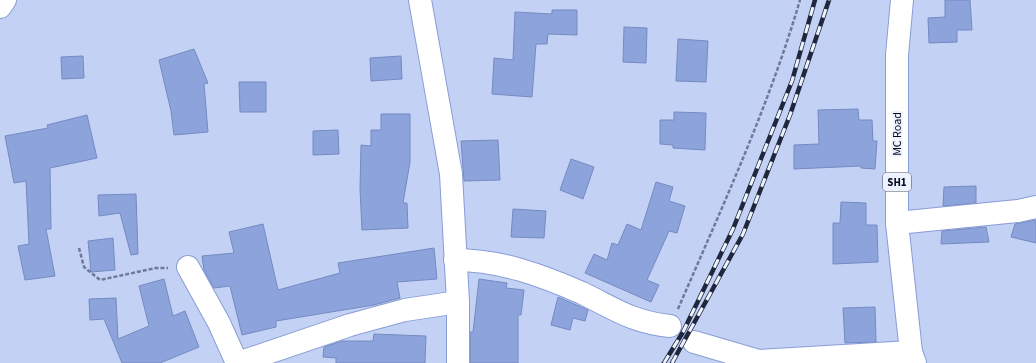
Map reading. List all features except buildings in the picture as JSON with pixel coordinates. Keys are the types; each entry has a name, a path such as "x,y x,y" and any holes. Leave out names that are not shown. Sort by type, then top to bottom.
{"street":[{"path":"0,7 5,0"},
{"path":"420,0 451,174 458,302 458,363"},
{"name":"MC Road","path":"902,0 897,55 897,223 913,358"},
{"path":"897,223 1018,211 1036,207"},
{"path":"455,260 478,260 513,267 549,279 620,313 649,324 670,326"},
{"path":"188,267 219,323 237,363 350,325 405,310 458,302"},
{"path":"694,342 759,361 913,358"}],"path":[{"path":"670,326 749,143 786,47 800,0"},
{"path":"79,248 84,267 100,280 156,268 188,267"}],"railway":[{"path":"664,363 683,332 733,229 792,81 815,0"},
{"path":"672,363 743,234 790,115 829,0"}]}
